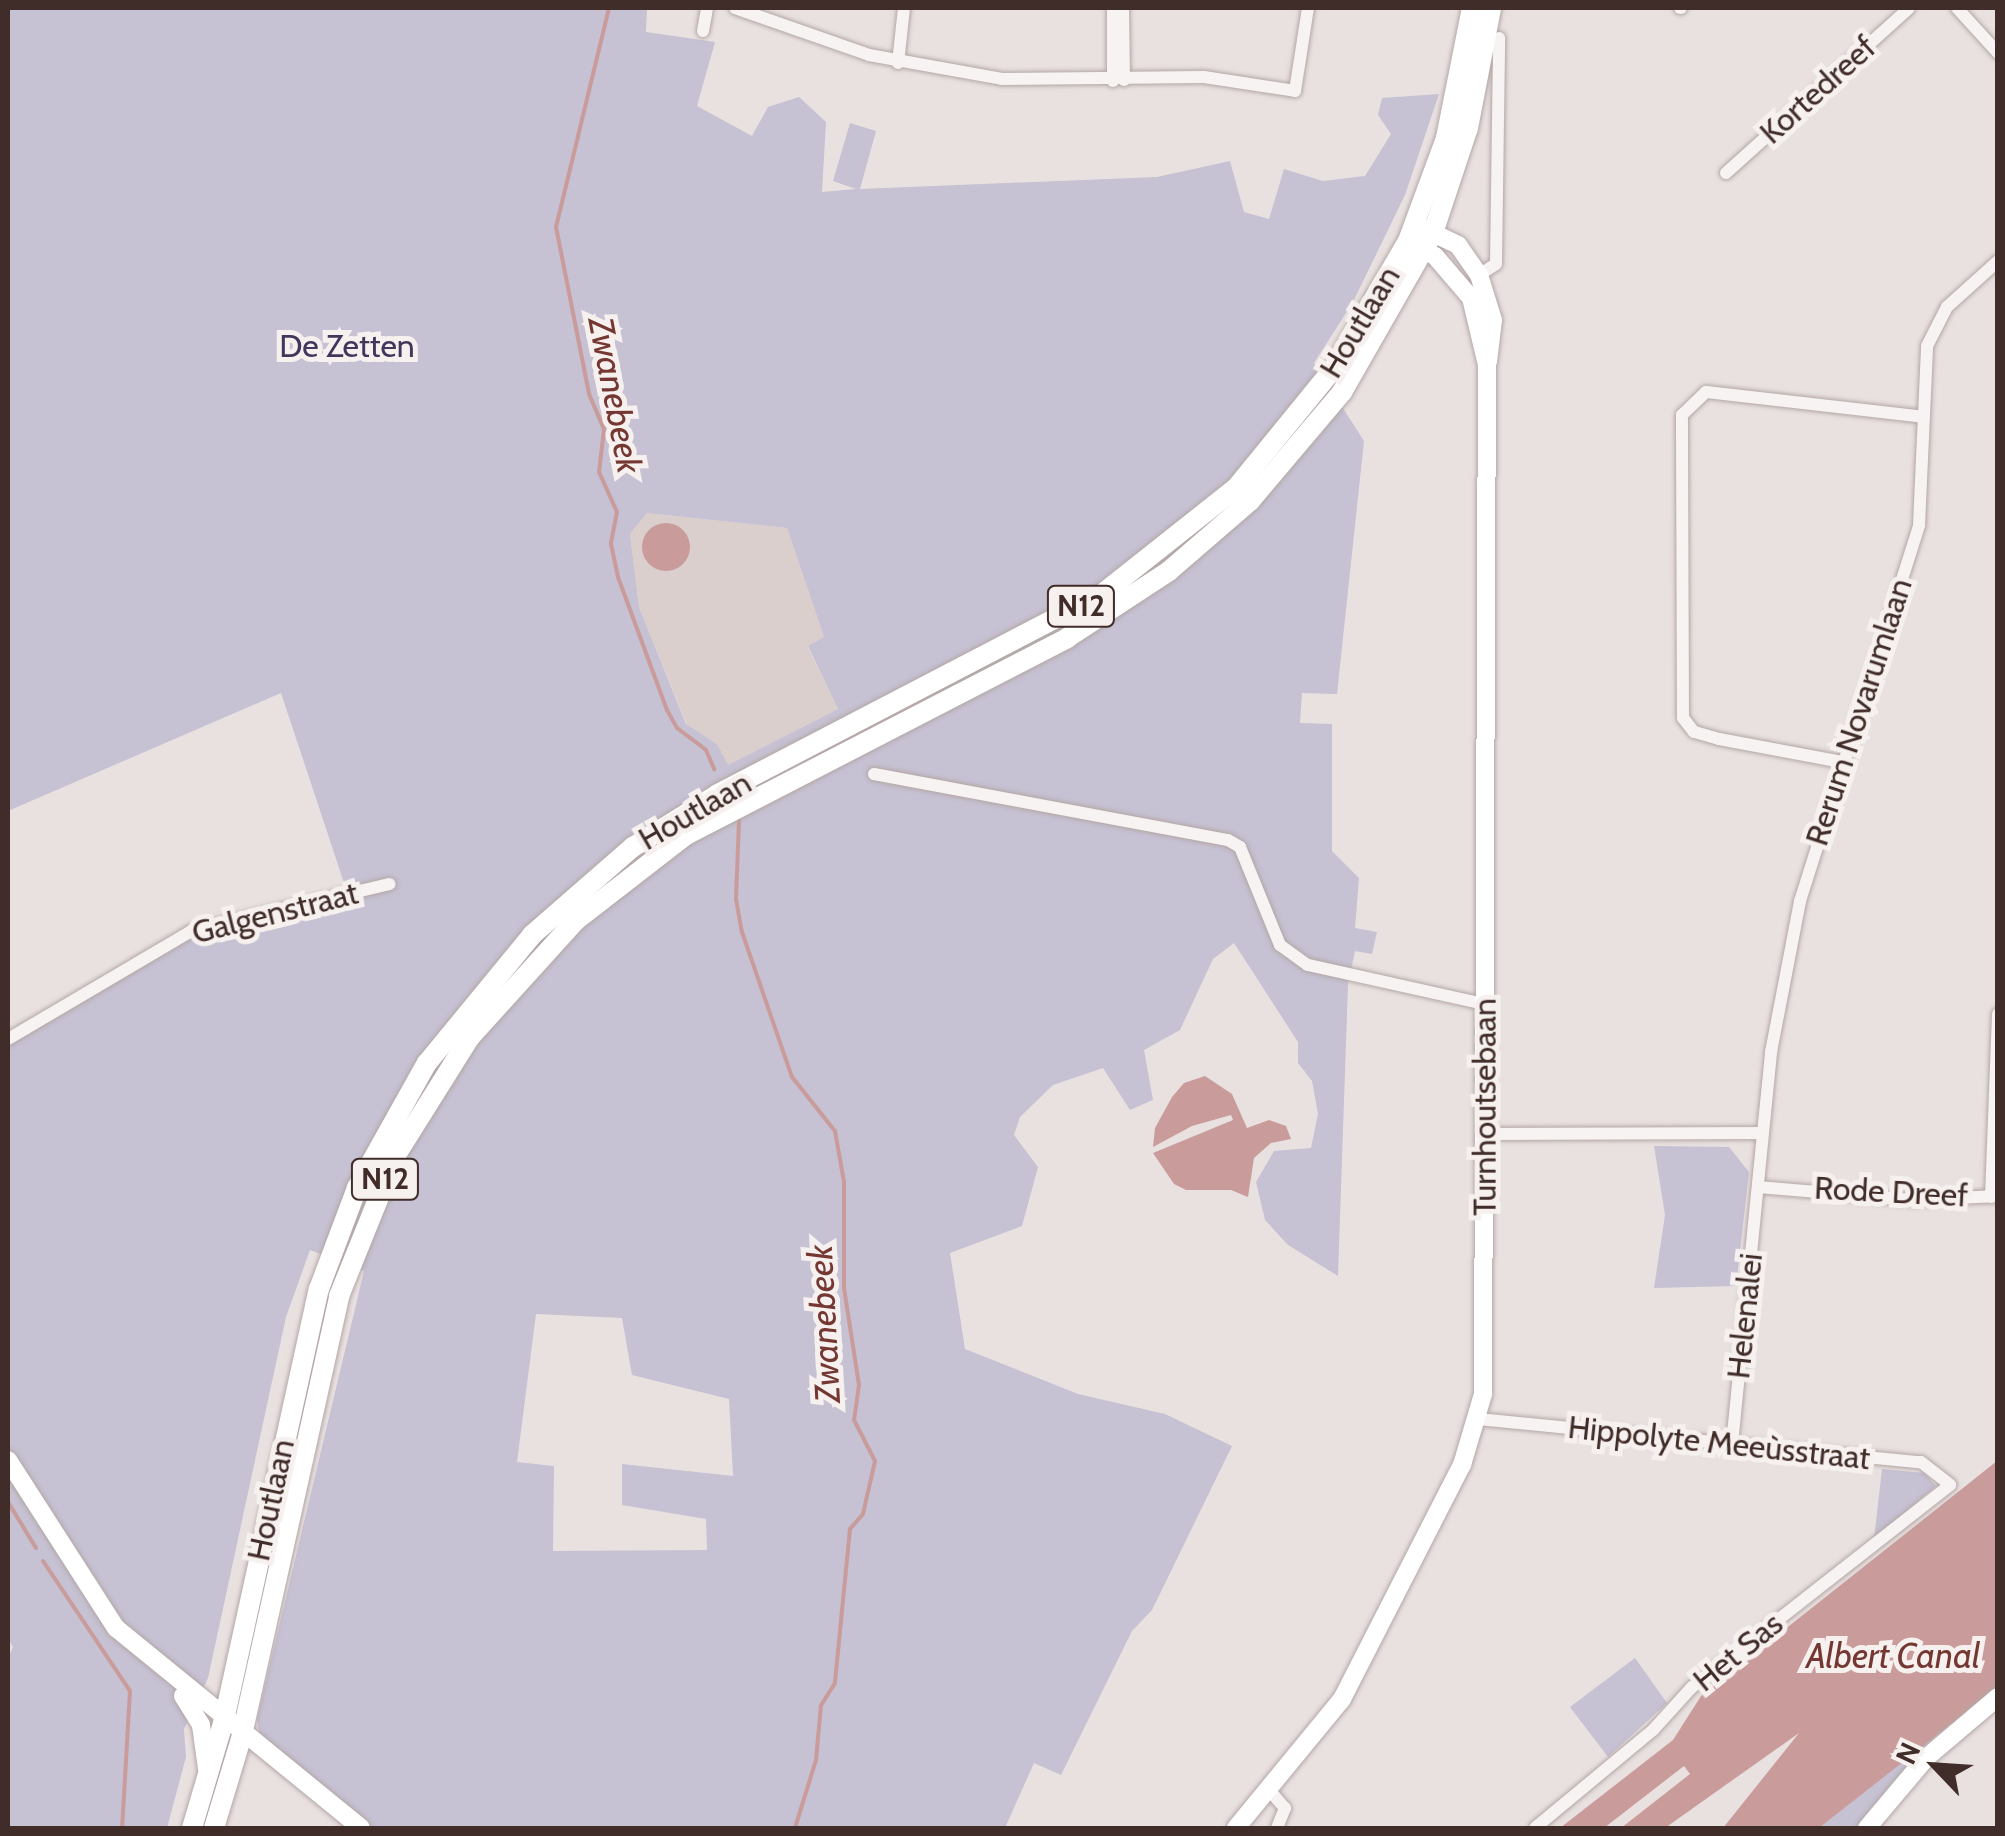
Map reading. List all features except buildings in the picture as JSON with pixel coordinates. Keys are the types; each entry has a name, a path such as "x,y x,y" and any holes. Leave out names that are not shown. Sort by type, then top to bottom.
{"main road":[{"name":"Houtlaan","path":"192,1828 224,1720 324,1274 381,1141 455,1024 560,908 674,818 1056,621 1188,530 1236,488 1307,406 1420,237 1446,138 1472,8"},
{"name":"Houtlaan","path":"214,1828 242,1735 322,1360 354,1252 421,1110 496,1002 604,895 686,835 1067,638 1181,562 1250,501 1342,392 1420,237 1468,128 1491,8"},
{"name":"Turnhoutsebaan","path":"1236,1828 1339,1705 1479,1419 1486,1134 1487,365 1493,320 1471,280 1458,245 1420,237"},
{"path":"8,1460 102,1610 167,1676 361,1828"},
{"path":"167,1676 199,1720 207,1784"},
{"path":"1867,1828 1926,1758 1998,1697"}],"street":[{"path":"703,31 707,8"},
{"path":"735,8 898,62 1002,80 1204,77 1295,91 1308,8"},
{"path":"898,62 904,8"},
{"path":"1112,8 1118,81"},
{"path":"1118,81 1123,8"},
{"name":"Kortedreef","path":"1726,173 1909,8"},
{"path":"1957,8 1998,53"},
{"path":"1471,280 1496,264 1499,38"},
{"name":"Rerum Novarumlaan","path":"1759,1181 1762,1137 1800,901 1919,525 1924,416 1934,326 1998,261"},
{"path":"1842,762 1719,739 1694,732 1683,718 1682,415 1706,392 1924,416"},
{"path":"874,774 1228,840 1240,847 1274,935 1308,965 1484,1004"},
{"name":"Galgenstraat","path":"8,1039 190,931 390,884"},
{"path":"1994,1197 1998,1014"},
{"path":"1486,1134 1762,1137"},
{"name":"Rode Dreef","path":"1759,1181 1914,1200 1994,1197"},
{"name":"Helenalei","path":"1732,1444 1759,1181"},
{"name":"Hippolyte Meeùsstraat","path":"1479,1419 1920,1462 1950,1485"},
{"name":"Het Sas","path":"1535,1828 1653,1730 1692,1687 1950,1485"},
{"path":"1270,1791 1285,1812 1277,1828"}],"shaded area":[{"path":"647,513 787,528 824,637 808,647 838,709 727,766 717,744 687,725 639,607 630,534"}],"green space":[{"name":"De Zetten","path":"8,8 647,8 646,32 715,42 697,106 752,136 768,107 799,97 826,122 822,192 856,189 833,181 850,123 876,131 860,189 1157,177 1230,161 1244,212 1269,219 1284,169 1323,181 1365,176 1391,134 1378,115 1382,98 1439,94 1405,195 1353,302 1314,363 1364,441 1337,694 1302,693 1300,723 1332,724 1332,851 1359,878 1355,928 1377,932 1372,954 1355,951 1348,984 1338,1276 1288,1245 1265,1220 1256,1182 1274,1151 1311,1148 1318,1114 1312,1081 1298,1063 1298,1042 1234,943 1213,959 1180,1030 1144,1050 1153,1100 1130,1110 1103,1068 1053,1085 1020,1117 1014,1135 1038,1167 1022,1226 950,1253 965,1349 1078,1394 1165,1414 1232,1446 1152,1610 1132,1631 1061,1775 1034,1763 1005,1828 372,1828 260,1738 257,1719 364,1271 310,1250 286,1317 208,1678 184,1729 186,1757 167,1828 8,1828 8,1658 13,1647 8,1639 8,1045 192,936 349,898 281,693 8,811","holes":["647,513 787,528 824,637 808,646 838,709 728,765 717,744 686,724 639,607 630,534","536,1314 622,1318 632,1375 729,1399 733,1476 622,1464 622,1505 706,1519 707,1550 553,1551 554,1466 517,1462"]},
{"path":"1654,1146 1729,1147 1749,1172 1736,1286 1654,1288 1665,1215"},
{"path":"1882,1469 1924,1473 1936,1486 1874,1539"},
{"path":"1635,1658 1667,1703 1608,1757 1570,1707"},
{"path":"1935,1736 1856,1828 1819,1828"}],"water":[{"path":"666,523 683,530 690,547 683,564 666,571 649,564 642,547 649,530"},
{"path":"1205,1076 1232,1094 1247,1128 1269,1120 1286,1126 1291,1139 1271,1143 1254,1158 1248,1197 1231,1190 1186,1190 1174,1184 1153,1153 1233,1120 1231,1115 1192,1126 1153,1147 1155,1128 1172,1097 1184,1083"},
{"name":"Albert Canal","path":"1997,1461 1997,1688 1819,1828 1723,1828 1799,1733 1665,1828 1621,1828 1690,1774 1684,1766 1604,1828 1560,1828 1673,1740 1701,1696"}],"waterway":[{"name":"Zwanebeek","path":"609,8 556,227 589,394 604,430 599,472 617,512 611,544 618,577 667,710 677,728 706,750 714,769"},
{"name":"Zwanebeek","path":"739,821 736,899 742,932 792,1077 835,1131 844,1182 844,1288 859,1385 854,1420 875,1461 863,1514 850,1529 835,1683 821,1705 816,1760 795,1828"},
{"path":"8,1502 36,1548"},
{"path":"43,1561 130,1691 122,1828"}]}
